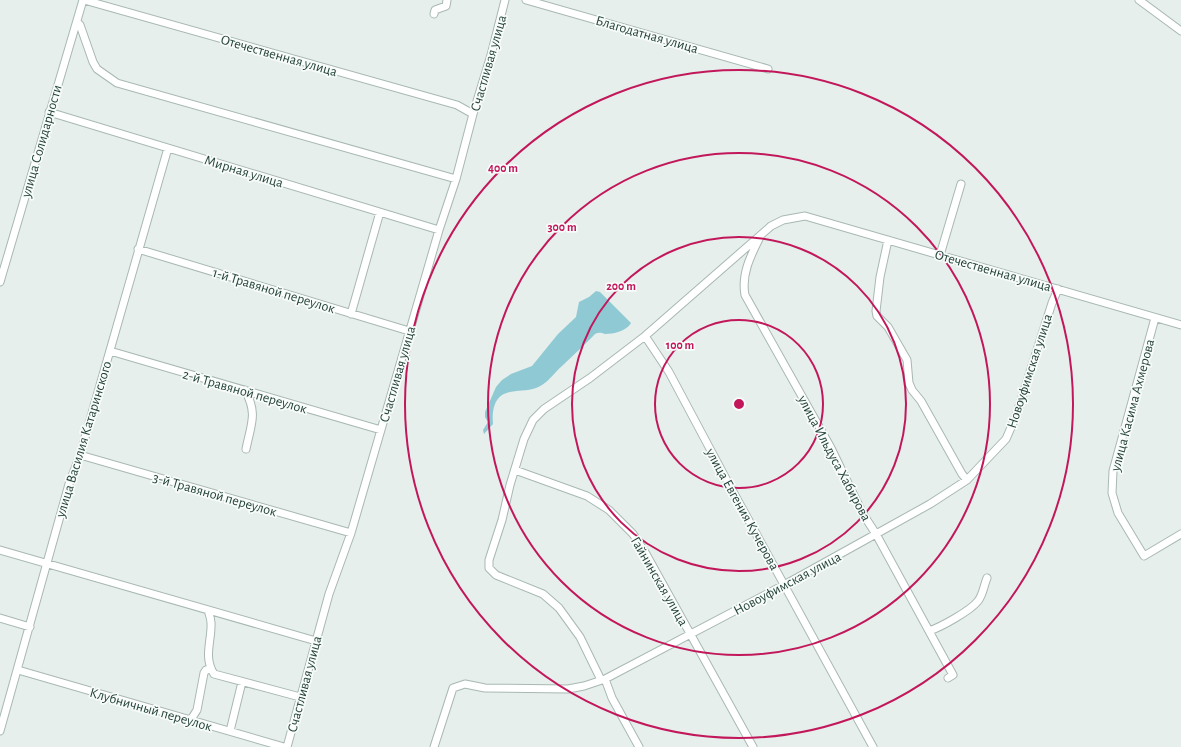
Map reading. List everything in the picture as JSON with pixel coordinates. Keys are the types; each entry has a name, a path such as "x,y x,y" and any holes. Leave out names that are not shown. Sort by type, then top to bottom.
{"street":[{"name":"улица Солидарности","path":"0,282 83,0"},
{"name":"Отечественная улица","path":"83,0 457,105 473,114"},
{"path":"434,14 435,10 446,6 447,0"},
{"name":"Счастливая улица","path":"285,747 329,594 351,533 409,331 456,179 506,0"},
{"name":"Благодатная улица","path":"526,0 768,69"},
{"path":"1138,0 1181,31"},
{"path":"77,22 80,25 92,62 97,69 117,82 456,179"},
{"name":"Мирная улица","path":"49,112 439,230"},
{"name":"улица Василия Катаринского","path":"0,731 47,563 80,455 168,148"},
{"path":"940,255 961,184"},
{"path":"351,314 380,212"},
{"name":"Отечественная улица","path":"763,231 783,220 805,216 1181,325"},
{"path":"639,747 580,637 559,608 543,594 496,575 489,568 488,560 502,520 510,485 524,439 533,420 544,409 590,378 644,336 693,295 763,231"},
{"name":"улица Ильдуса Хабирова","path":"763,231 747,266 744,280 745,295 831,448 863,514 876,534 953,675 948,678"},
{"path":"888,240 880,277 876,311 878,316 888,327 907,360 909,384 912,390 921,401 962,474 967,480"},
{"name":"1-й Травяной переулок","path":"138,249 409,331"},
{"name":"Новоуфимская улица","path":"434,747 453,688 465,684 485,688 568,689 603,680 784,585 930,504 967,480 1006,439 1016,416 1052,303 1058,289"},
{"name":"улица Касима Ахмерова","path":"1155,318 1113,471 1112,494 1118,513 1144,556 1181,534"},
{"name":"улица Евгения Кучерова","path":"644,336 669,372 872,747"},
{"name":"2-й Травяной переулок","path":"110,351 381,430"},
{"path":"245,390 253,409 246,449"},
{"name":"3-й Травяной переулок","path":"80,455 351,533"},
{"name":"Гайнинская улица","path":"515,470 587,496 609,510 633,534 646,554 753,747"},
{"path":"0,550 316,641"},
{"path":"929,631 936,629 978,601 987,578"},
{"path":"208,610 211,622 208,655 211,669 214,674 300,697"},
{"path":"0,618 30,627"},
{"path":"189,719 192,718 197,710 204,673 206,670 211,669"},
{"name":"Клубничный переулок","path":"18,670 285,747"},
{"path":"230,731 242,682"}],"water":[{"path":"596,291 600,292 631,323 629,326 616,333 595,334 540,386 502,395 495,404 493,424 484,434 483,430 488,422 485,417 485,412 496,387 502,380 511,374 532,366 558,334 576,317 579,302 589,297"}]}
